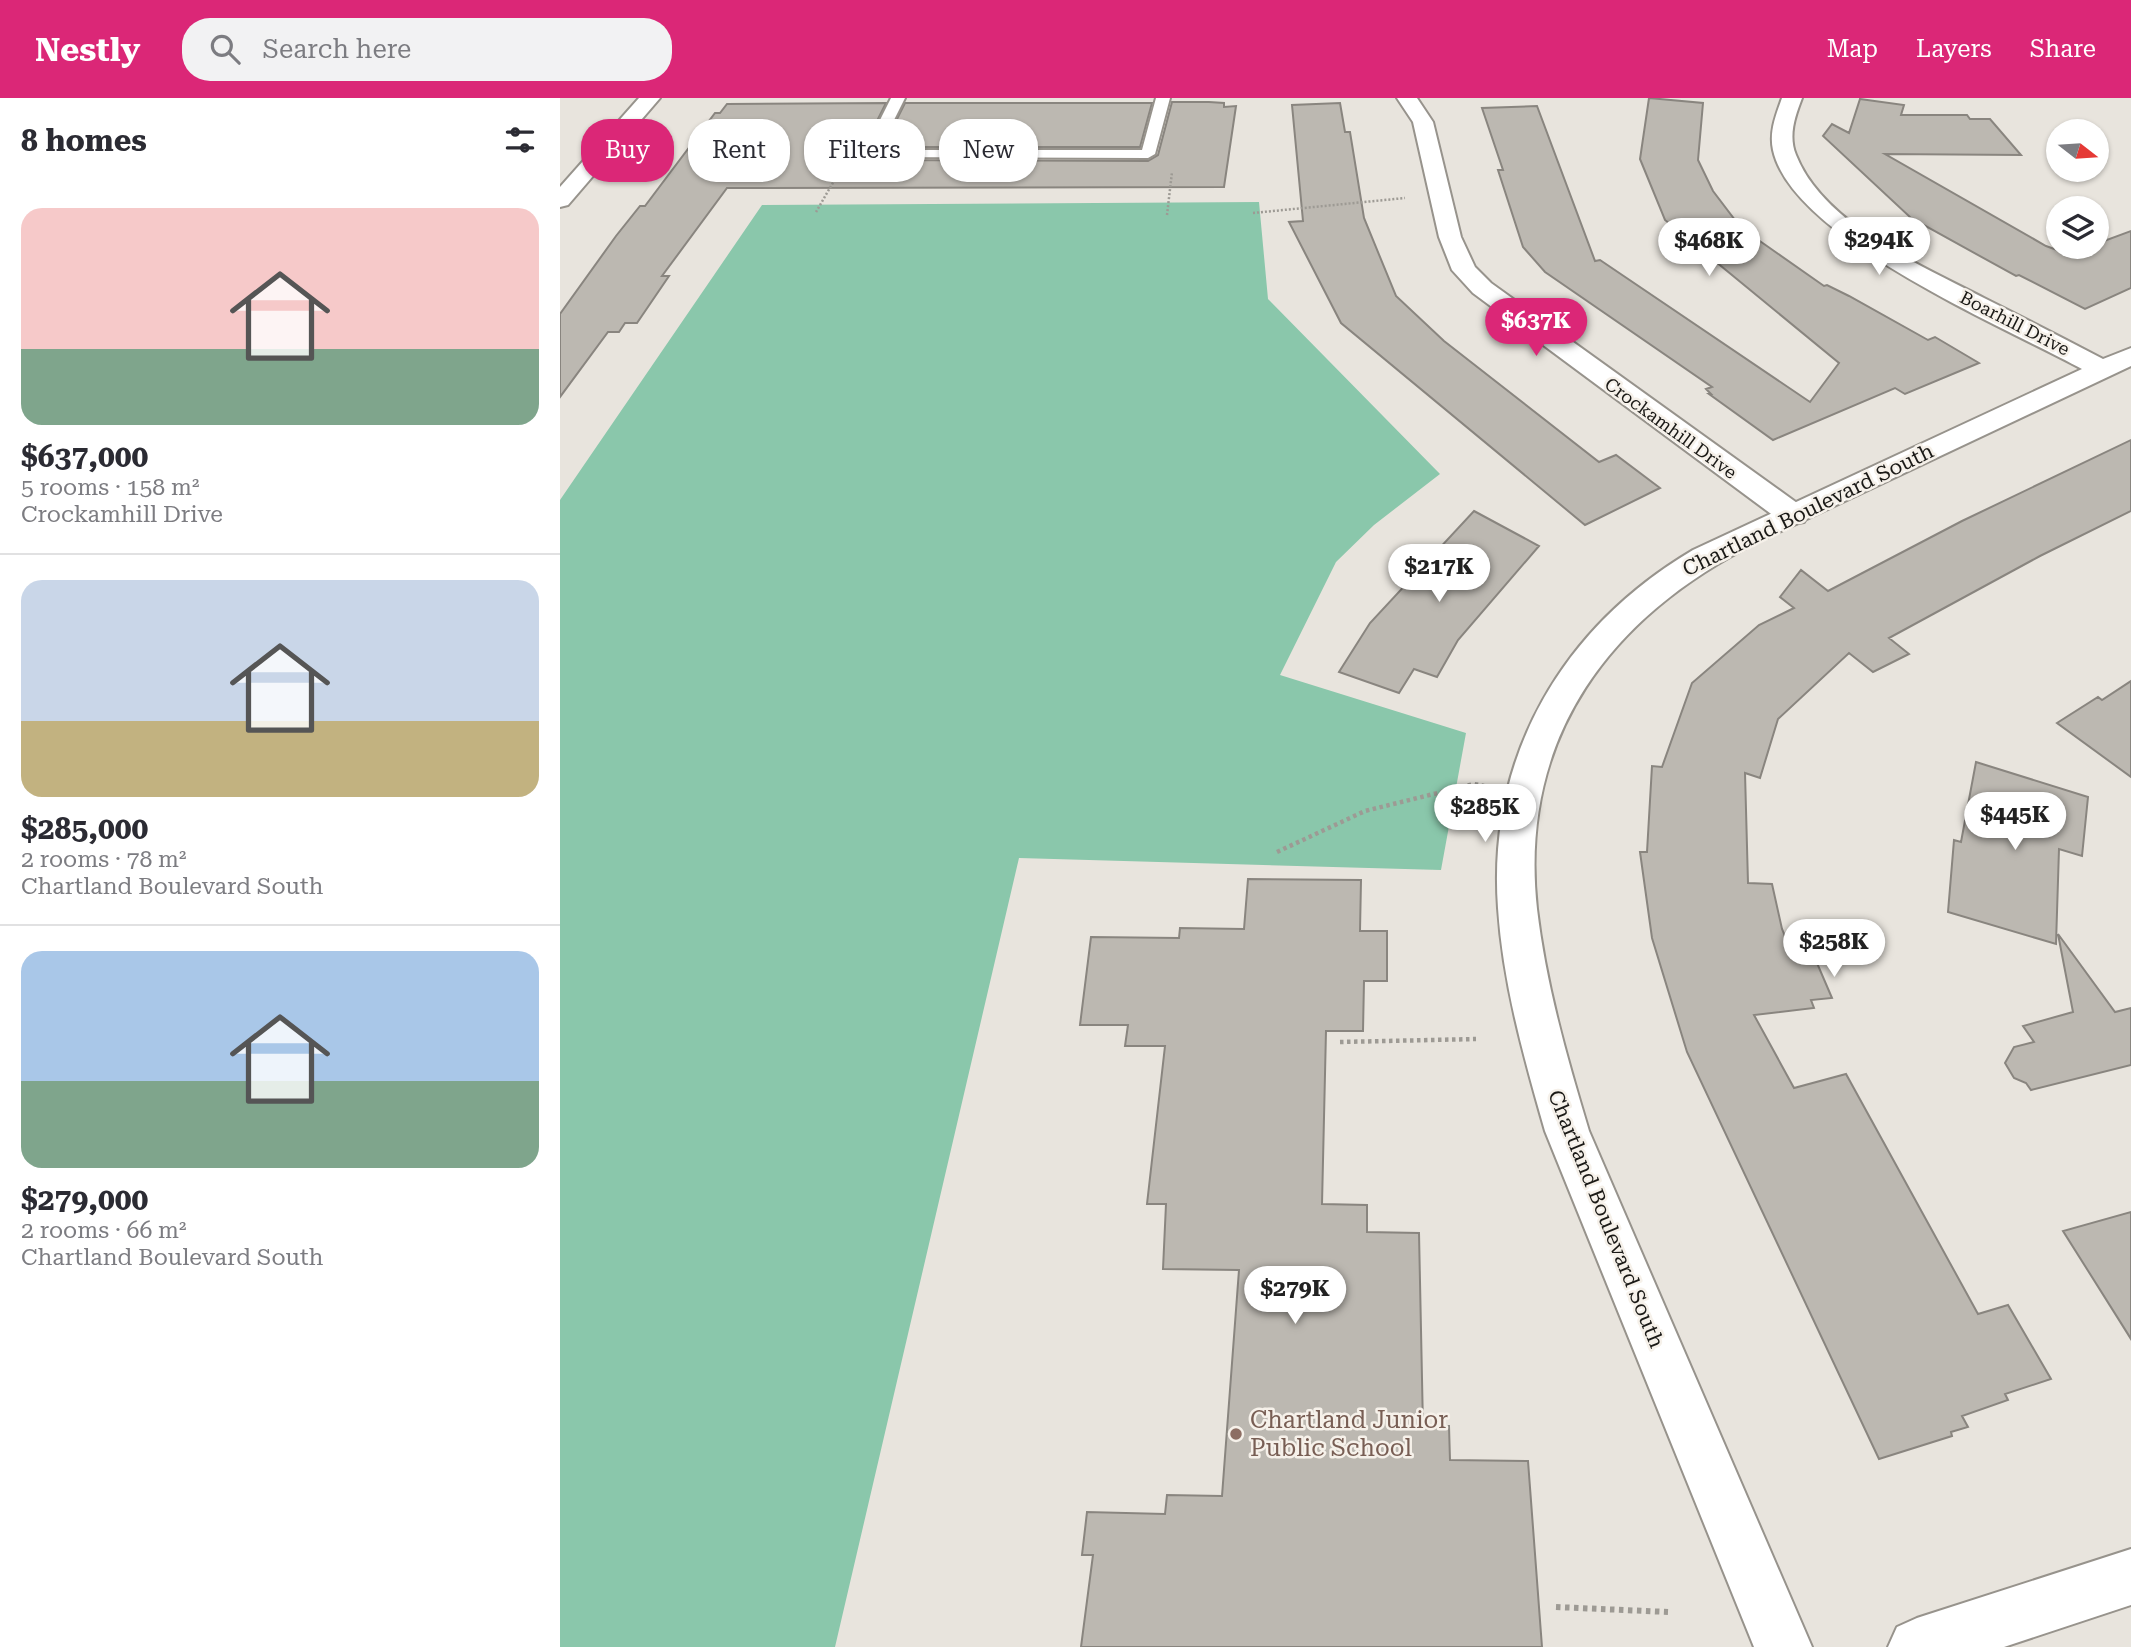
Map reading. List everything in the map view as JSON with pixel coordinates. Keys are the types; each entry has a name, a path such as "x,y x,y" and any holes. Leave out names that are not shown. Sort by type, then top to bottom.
{"street":[{"path":"560,200 650,98"},
{"name":"Crockamhill Drive","path":"1411,98 1427,136 1446,223 1464,270 1482,288 1587,367 1793,515"},
{"name":"Boarhill Drive","path":"1792,98 1782,124 1784,153 1802,186 1834,217 1898,262 2116,362"},
{"name":"Chartland Boulevard South","path":"1783,1647 1567,1131 1547,1069 1526,985 1515,897 1515,844 1523,793 1551,713 1574,676 1605,636 1637,605 1685,569 2116,362"},
{"path":"1917,1647 2131,1577"}],"lane":[{"path":"888,119 898,98"},
{"path":"925,154 1148,154 1163,98"}],"path":[{"path":"816,212 833,182"},
{"path":"1253,213 1405,198"},
{"path":"1277,852 1365,811 1474,784 1523,793"},
{"path":"1339,1042 1476,1039"},
{"path":"1556,1607 1668,1612"}],"green space":[{"path":"1259,202 1268,299 1440,474 1374,525 1336,562 1280,675 1466,733 1441,870 1019,858 835,1647 560,1647 560,500 762,205"}],"building":[{"path":"1649,98 1703,103 1698,160 1713,191 1751,241 1757,239 1824,286 1849,296 1928,340 1935,337 1979,363 1905,394 1895,388 1773,440 1709,394 1706,389 1712,387 1545,272 1523,247 1498,170 1503,170 1482,108 1537,106 1595,261 1600,260 1810,402 1839,363 1665,220 1640,159"},
{"path":"1860,99 1904,105 1901,115 1967,115 1970,119 1990,119 2021,155 1885,154 2046,246 2046,259 2109,259 2109,239 2131,231 2131,288 2085,309 2019,275 2016,276 1911,218 1823,136 1832,124 1849,133"},
{"path":"1172,102 1209,102 1224,103 1224,107 1236,106 1224,187 727,188 662,276 669,276 637,323 625,323 619,332 608,332 560,397 560,314 640,206 645,206 663,182 674,182 674,167 688,149 688,182 790,182 790,119 710,119 727,104 886,103 878,119 804,119 804,182 925,182 925,160 939,160 939,182 1038,182 1038,161 1148,161 1158,155"},
{"path":"905,103 1152,103 1140,147 1038,147 1038,119 939,119 939,147 925,147 925,119 897,119"},
{"path":"1340,103 1345,132 1350,132 1364,218 1396,296 1444,341 1599,462 1616,455 1660,488 1585,525 1341,323 1289,222 1303,221 1292,105"},
{"path":"2131,440 2131,511 2040,556 1889,638 1909,654 1873,672 1849,653 1778,719 1760,778 1745,773 1748,883 1772,884 1782,929 1794,958 1814,956 1832,998 1811,1000 1814,1008 1754,1015 1794,1088 1846,1074 1978,1314 2008,1305 2051,1379 2005,1394 2008,1400 1962,1416 1968,1427 1951,1432 1952,1436 1879,1459 1687,1052 1652,938 1640,852 1647,852 1652,766 1662,767 1692,683 1759,625 1794,608 1780,597 1801,570 1828,591 1962,521"},
{"path":"1474,511 1539,546 1458,640 1437,677 1414,669 1399,693 1339,672 1370,623"},
{"path":"2131,681 2131,777 2057,723 2098,697 2102,700"},
{"path":"1976,762 2088,797 2082,856 2059,849 2056,944 1948,912 1954,840 1961,842"},
{"path":"1248,879 1361,880 1360,931 1387,931 1387,981 1364,981 1363,1031 1326,1031 1322,1204 1367,1205 1367,1232 1419,1233 1423,1427 1449,1426 1450,1460 1528,1461 1542,1647 1081,1647 1093,1555 1082,1555 1087,1512 1165,1514 1167,1495 1222,1496 1239,1270 1163,1269 1166,1204 1147,1204 1165,1046 1125,1046 1128,1025 1080,1025 1091,937 1179,938 1180,928 1244,929"},
{"path":"2058,934 2115,1012 2131,1008 2131,1065 2031,1090 2026,1083 2014,1078 2005,1063 2014,1047 2034,1042 2023,1026 2073,1012"},
{"path":"2131,1212 2131,1339 2063,1231"}],"place":[{"name":"Chartland Junior Public School","path":"1236,1434"}]}
